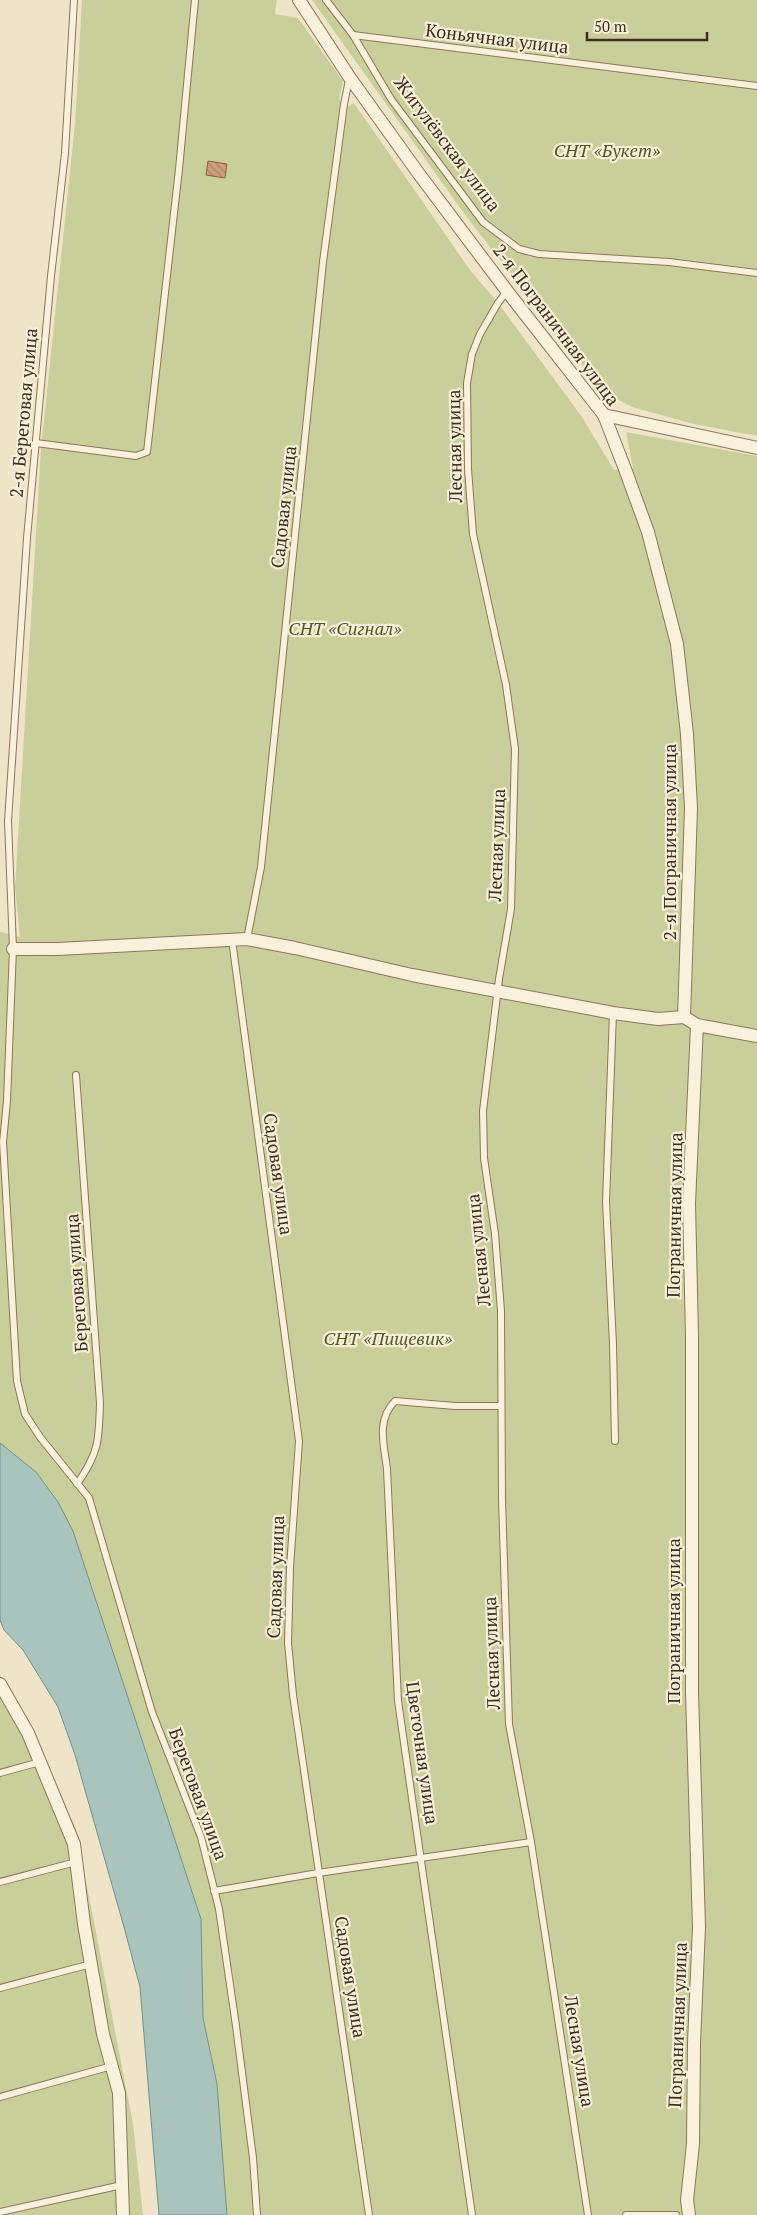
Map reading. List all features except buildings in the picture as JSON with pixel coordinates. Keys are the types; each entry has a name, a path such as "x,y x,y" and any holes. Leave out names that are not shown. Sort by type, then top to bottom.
{"street":[{"name":"2-я Пограничная улица","path":"299,0 350,78 507,291 604,415 648,532 677,644 687,734 691,808 684,1017"},
{"path":"604,415 757,448"},
{"path":"12,948 58,949 247,939 412,975 613,1013 658,1019 684,1017 697,1025 757,1036"},
{"name":"Пограничная улица","path":"689,2215 687,2200 693,2144 694,2043 699,1926 692,1701 692,1336 689,1203 697,1025"},
{"path":"0,1684 28,1733 74,1844 103,2034 119,2093 123,2215"}],"lane":[{"name":"2-я Береговая улица","path":"12,948 8,821 36,444 51,276 65,153 74,0"},
{"path":"36,444 136,456 147,452 179,169 195,0"},
{"name":"Жигулёвская улица","path":"326,0 353,35 391,99 483,222 519,249 539,254 669,262 757,273"},
{"name":"Коньячная улица","path":"353,35 757,86"},
{"name":"Садовая улица","path":"247,939 261,867 323,262 344,104 350,78"},
{"name":"Лесная улица","path":"507,291 498,302 480,334 472,354 467,383 468,470 473,534 506,685 515,749 511,908 498,991 483,1111 484,1158 495,1234 501,1311 500,1406 509,1724 531,1842 588,2215"},
{"name":"Садовая улица","path":"232,940 299,1441 290,1567 288,1642 318,1873 342,2022 369,2215"},
{"name":"Береговая улица","path":"12,948 7,1101 3,1142 17,1382 25,1414 40,1437 89,1498 152,1712 201,1837 214,1892 236,2026 253,2158 257,2215"},
{"path":"613,1013 606,1202 613,1344 615,1441"},
{"name":"Береговая улица","path":"76,1075 100,1403 99,1437 91,1464 77,1484"},
{"name":"Цветочная улица","path":"472,2215 398,1701 387,1469 383,1435 387,1409 395,1401 455,1406 500,1406"},
{"path":"0,1773 40,1762"},
{"path":"214,1892 318,1873 421,1860 531,1842"},
{"path":"0,1882 76,1862"},
{"path":"0,1988 91,1964"},
{"path":"0,2097 112,2066"},
{"path":"0,2212 122,2185"},
{"path":"626,2215 676,2215"}],"green space":[{"name":"СНТ «Пищевик»","path":"82,0 277,0 275,14 298,18 343,81 339,100 347,107 354,103 470,270 498,303 582,417 614,470 633,468 626,432 757,456 757,2215 227,2215 217,2084 203,2018 201,1919 113,1657 36,1472 0,1443 0,932 20,937 15,888 41,449 75,124"},
{"name":"СНТ «Букет»","path":"312,0 757,0 757,436 694,424 635,408 606,394 463,212"},
{"path":"0,1674 76,1829 133,2124 143,2215 0,2215"}],"water":[{"path":"0,1443 36,1472 58,1502 73,1531 201,1919 203,2018 217,2084 227,2215 159,2215 140,1987 124,1927 75,1755 58,1707 23,1650 4,1630 0,1620"}],"park label":[{"name":"СНТ «Сигнал»","path":"345,629"}]}
